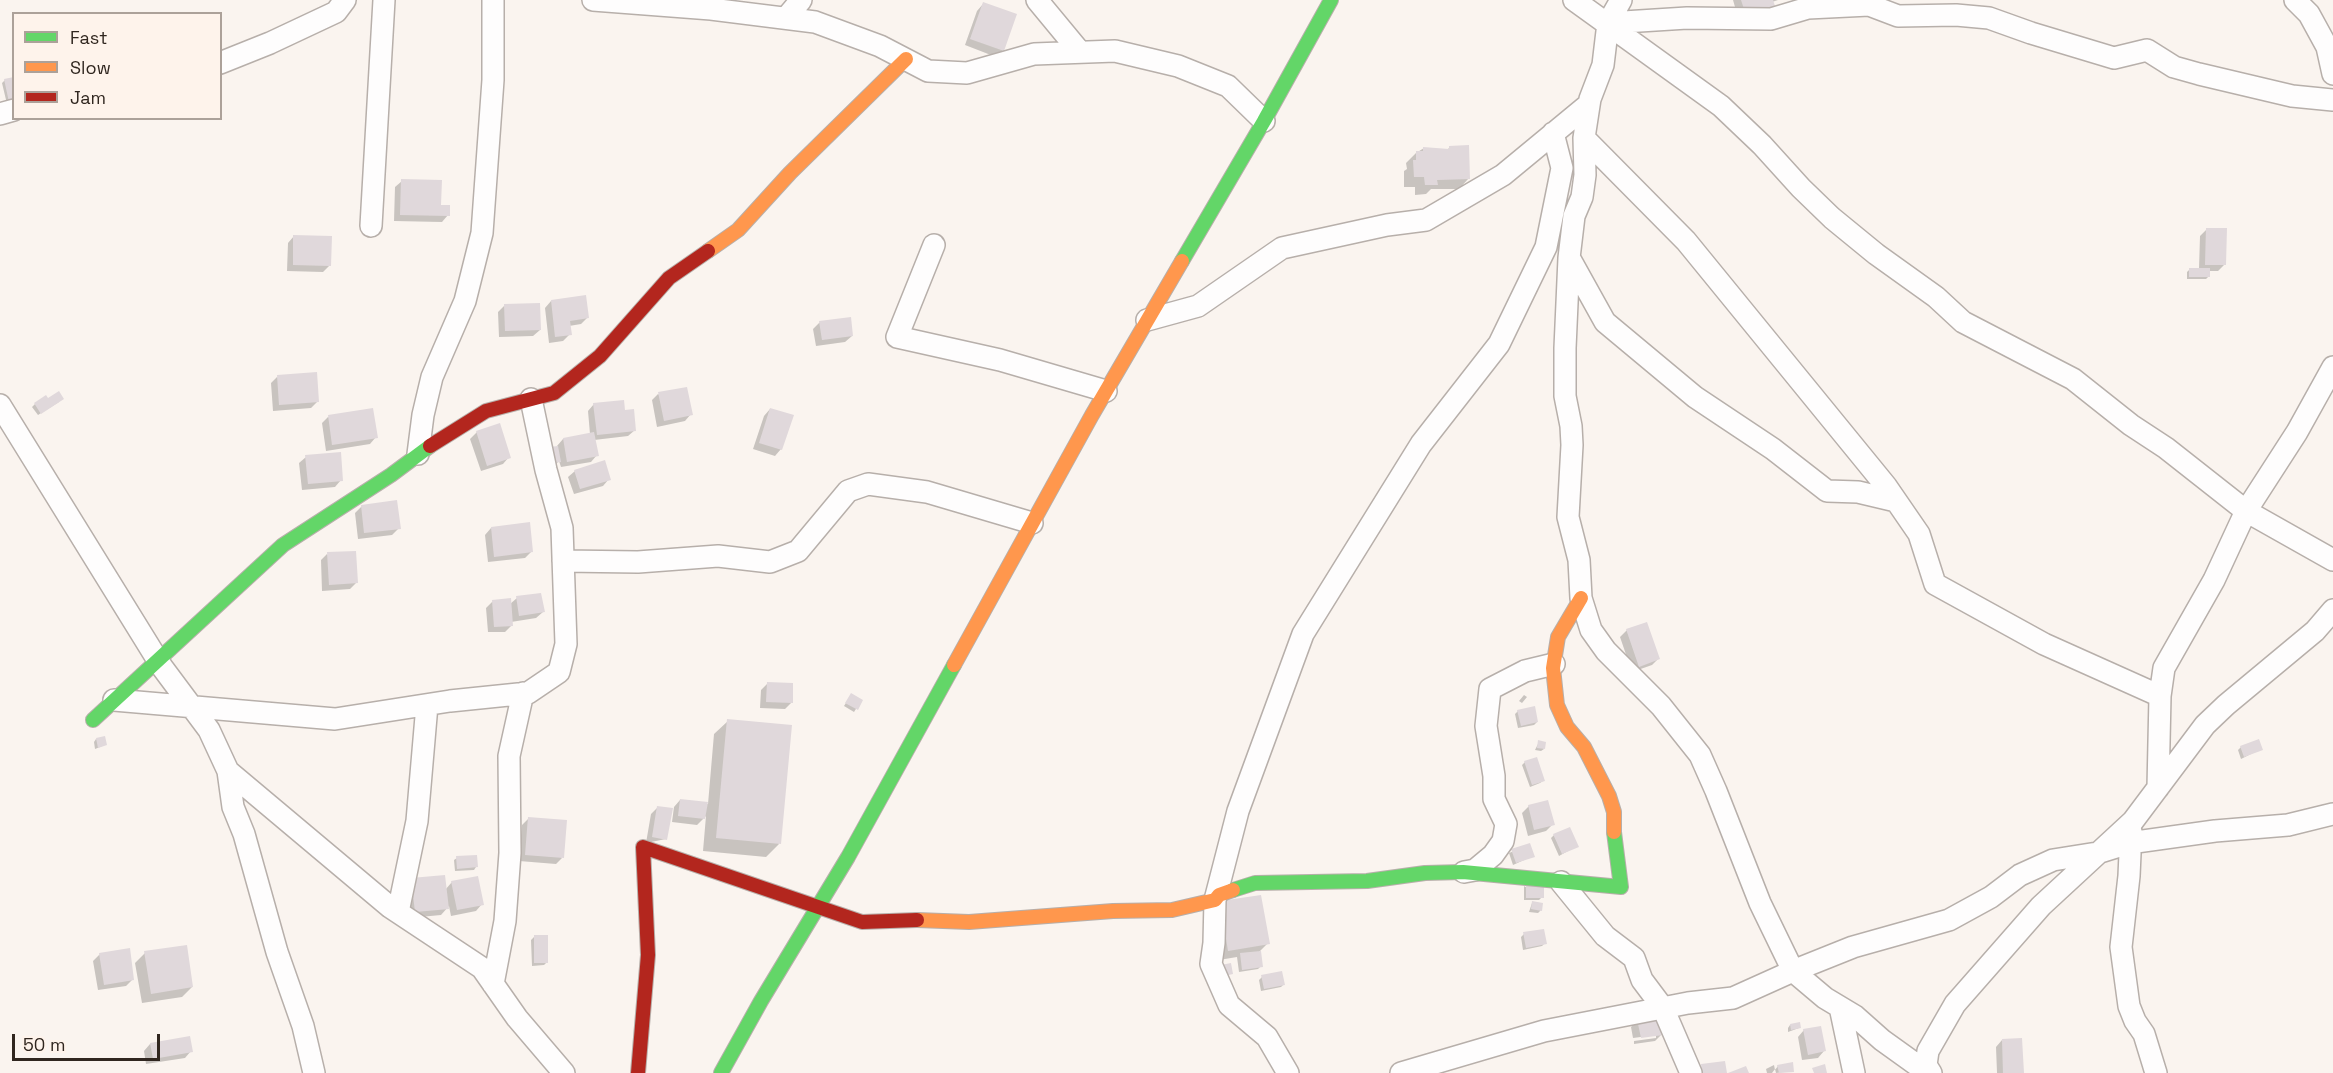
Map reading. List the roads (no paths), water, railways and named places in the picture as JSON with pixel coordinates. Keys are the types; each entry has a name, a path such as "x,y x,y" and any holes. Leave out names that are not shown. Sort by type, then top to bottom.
{"street":[{"path":"222,62 336,12 345,0"},
{"path":"371,226 384,0"},
{"path":"418,454 423,415 432,377 465,301 482,233 494,80 494,0"},
{"path":"593,0 711,9 815,22 880,46 928,71 967,73 1034,54 1115,51 1178,66 1228,86 1264,121"},
{"path":"786,18 801,0"},
{"path":"1038,0 1080,52"},
{"path":"721,1073 761,1001 848,857 1106,390 1264,121 1331,0"},
{"path":"1574,0 1720,106 1762,145 1832,218 1876,254 1936,297 1963,322 2073,379 2246,511 2333,560"},
{"path":"1621,0 1608,23 1603,65 1589,104 1584,138 1585,176 1582,197 1574,216 1569,258 1565,348 1565,396 1572,445 1569,517 1579,560 1581,598 1591,630 1606,651 1661,706 1700,755 1760,903 1792,970 1825,998 1929,1073"},
{"path":"2295,0 2309,14 2327,47 2333,74"},
{"path":"1608,23 1688,18 1771,19 1808,8 1869,5 1898,16 1956,15 1989,18 2114,58 2148,50 2175,67 2199,74 2292,96 2333,100"},
{"path":"93,720 283,545 486,411 554,393 600,356 669,278 738,230 790,173 906,59"},
{"path":"1147,320 1198,306 1282,248 1388,225 1426,220 1503,176 1589,104"},
{"path":"1288,1073 1267,1037 1229,1005 1211,964 1215,900 1238,812 1303,634 1421,444 1499,344 1546,247 1562,168 1553,133"},
{"path":"1584,138 1686,241 1886,486 1919,534 1935,584 2044,644 2160,696"},
{"path":"934,245 897,337 1000,360 1106,390"},
{"path":"1569,258 1605,322 1695,397 1773,448 1827,491 1858,492 1896,501"},
{"path":"2158,788 2160,696 2164,668 2214,580 2246,511 2297,432 2333,367"},
{"path":"114,700 335,719 528,693 559,672 566,644 562,528 546,470 531,399"},
{"path":"0,405 158,659 209,729 228,771 233,807 244,834 277,952 303,1026 314,1073"},
{"path":"563,561 638,562 718,556 770,562 798,551 848,492 868,484 927,492 1032,523"},
{"path":"638,1073 648,955 643,847 862,922 969,922 1172,910 1215,900 1219,895 1255,883 1367,881 1425,873 1463,872 1621,887 1614,843 1614,812 1609,796 1584,747 1567,727 1557,705 1554,664 1558,637 1581,598"},
{"path":"1929,1073 1926,1065 1928,1051 1955,1004 2041,906 2133,821 2205,725 2315,631 2333,610"},
{"path":"1463,872 1475,870 1493,855 1503,841 1506,824 1494,799 1494,776 1486,726 1490,689 1525,671 1554,664"},
{"path":"493,984 505,921 510,854 509,756 523,693"},
{"path":"398,912 417,821 427,705"},
{"path":"228,771 398,912 482,968 517,1018 564,1073"},
{"path":"1401,1073 1544,1031 1663,1008 1733,998 1792,970 1853,947 1949,920 1991,897 2020,875 2053,860 2097,854 2130,843 2215,831 2288,825 2333,814"},
{"path":"2133,821 2130,876 2121,947 2129,1006 2144,1034 2156,1073"},
{"path":"1561,882 1605,936 1634,958 1642,980 1663,1008 1691,1073"},
{"path":"1840,1007 1854,1073"}]}
